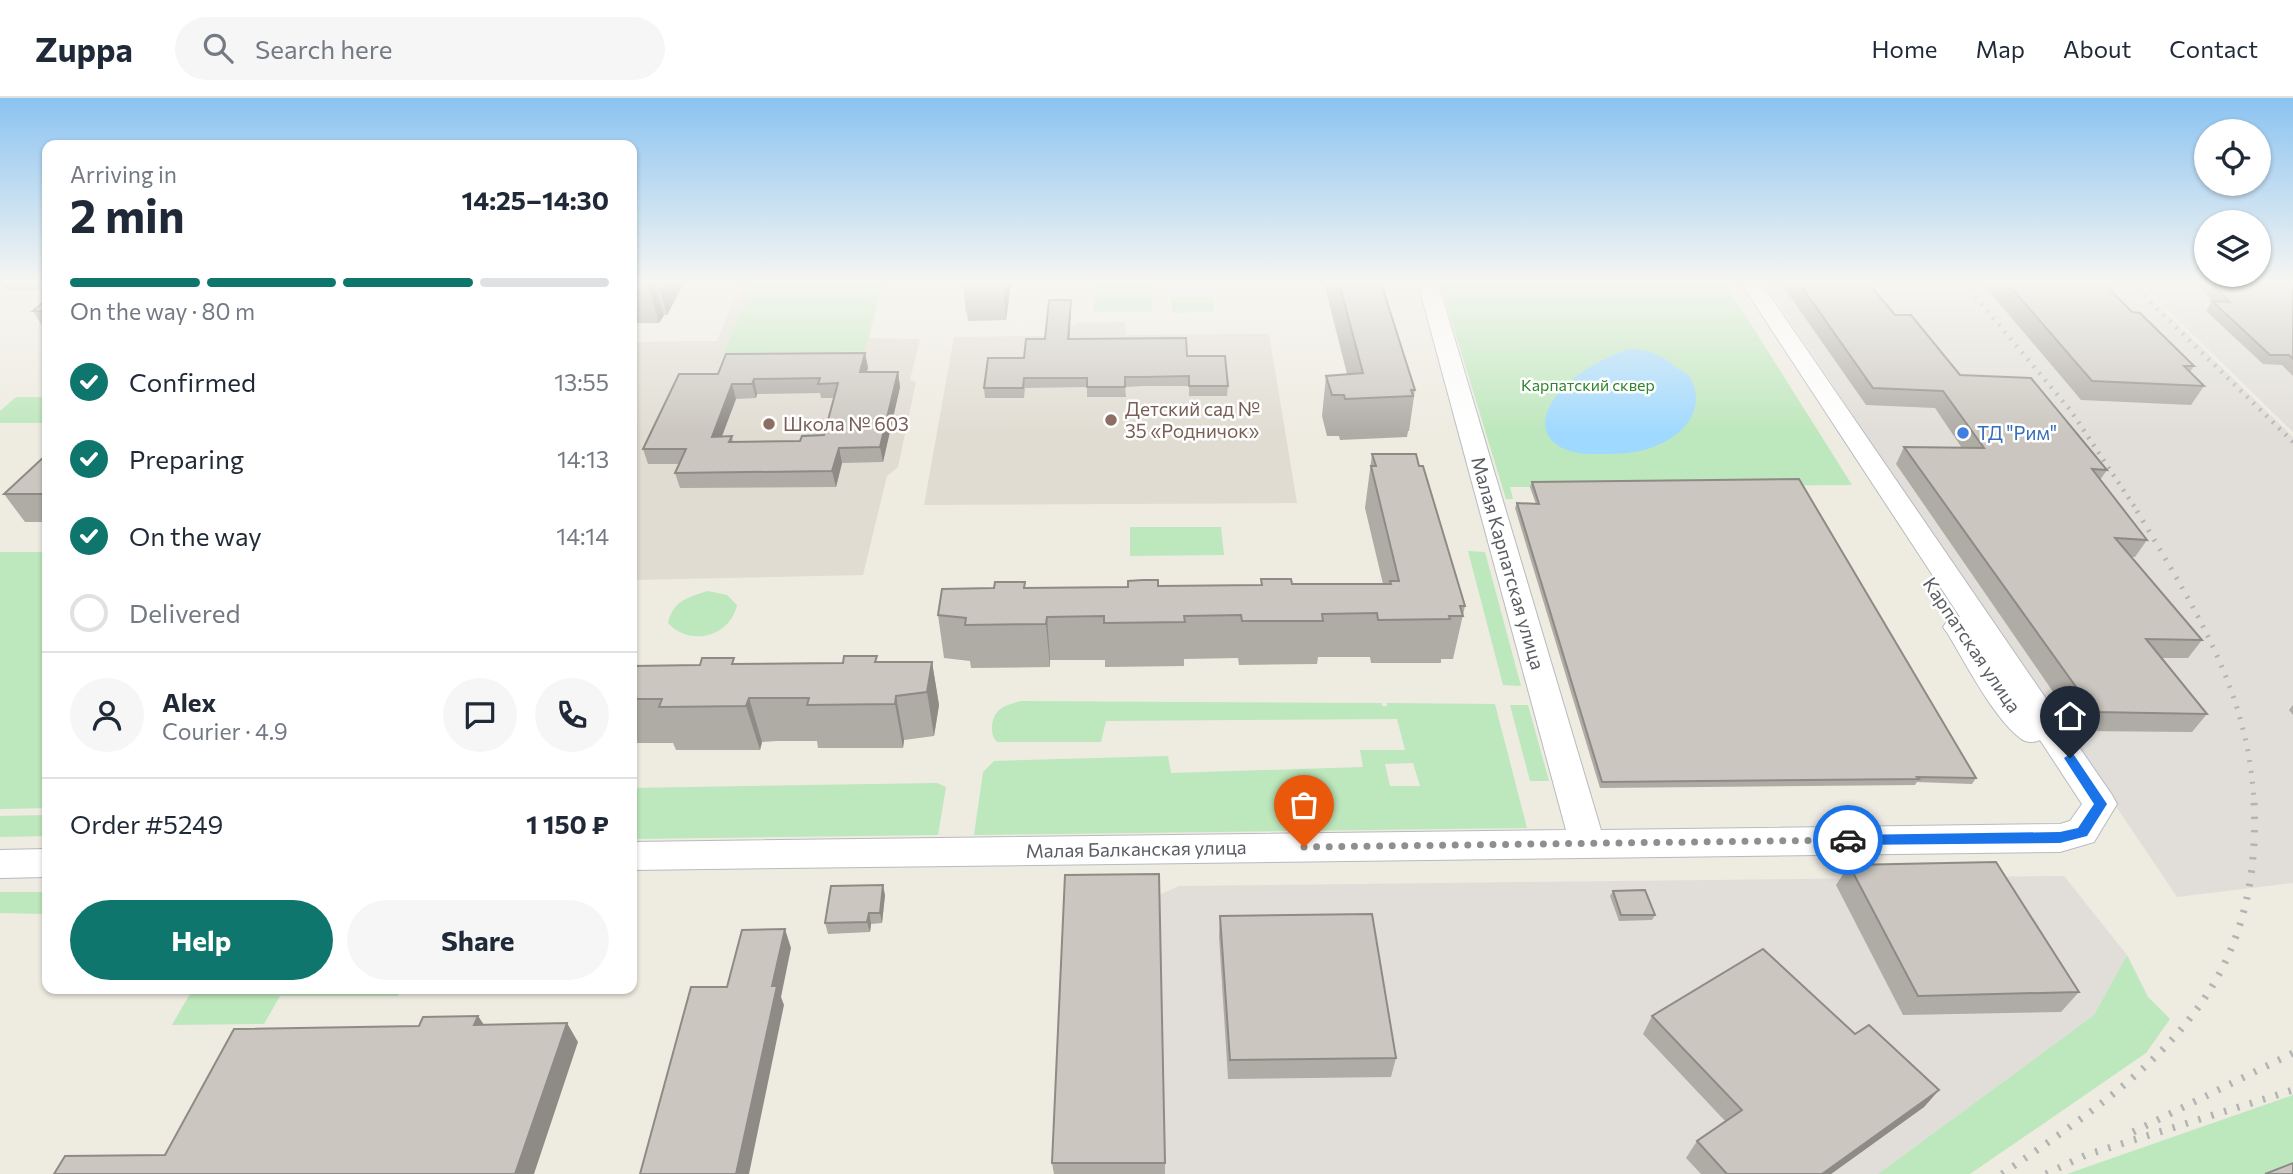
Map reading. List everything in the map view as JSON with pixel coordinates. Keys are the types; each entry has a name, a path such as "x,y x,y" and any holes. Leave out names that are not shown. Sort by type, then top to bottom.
{"street":[{"name":"Малая Карпатская улица","path":"1442,333 1587,843"},
{"name":"Карпатская улица","path":"1768,333 2004,698 2052,755 2093,817 2101,804 1785,333"},
{"name":"Малая Балканская улица","path":"637,856 2060,838 2082,832 2093,817"},
{"path":"0,864 42,863"}],"shaded area":[{"name":"Школа № 603","path":"720,333 870,333 869,338 920,339 910,380 916,382 898,467 887,476 863,575 637,580 637,342 717,341"},
{"name":"Детский сад № 35 «Родничок»","path":"1056,333 1269,334 1297,503 924,505 954,337 1050,336"},
{"path":"1798,333 2187,333 2293,437 2293,883 2177,897"},
{"path":"2191,333 2293,333 2293,432 2192,334"},
{"path":"2064,876 2127,955 2094,1015 1878,1174 1165,1174 1159,895 1179,886"}],"green space":[{"path":"732,333 869,333 864,351 724,353"},
{"name":"Карпатский сквер","path":"1455,333 1757,333 1852,485 1510,487 1513,499 1506,499"},
{"path":"16,397 42,397 42,423 0,423 0,411"},
{"path":"1130,527 1221,527 1224,555 1130,556"},
{"path":"1468,551 1485,552 1521,686 1503,685"},
{"path":"0,552 42,552 42,808 0,809"},
{"path":"708,591 727,595 737,605 726,625 708,635 698,636 687,635 668,623 678,605 688,598"},
{"path":"1021,701 1382,703 1382,706 1387,706 1387,703 1495,704 1527,828 974,835 983,772 994,761 1168,756 1171,773 1363,767 1360,750 1405,750 1397,719 1106,721 1101,742 997,742 992,731 995,715 1002,708","holes":["1413,763 1420,786 1390,786 1385,764"]},
{"path":"1510,705 1528,705 1549,781 1530,781"},
{"path":"937,783 946,787 938,835 637,839 637,788"},
{"path":"42,815 42,836 0,837 0,816"},
{"path":"0,892 42,892 42,914 0,913"},
{"path":"2127,955 2148,997 2170,1019 2146,1053 1970,1174 1878,1174 2094,1015"},
{"path":"190,994 399,994 280,996 264,1024 172,1025"},
{"path":"2293,1095 2293,1164 2267,1174 2067,1174"}],"water":[{"path":"1629,349 1655,354 1690,377 1696,400 1689,421 1673,437 1637,451 1617,454 1581,453 1557,445 1549,437 1546,416 1561,390 1593,365"}],"building":[{"path":"1046,333 1068,333 1068,339 1186,338 1187,356 1225,356 1228,386 1189,386 1189,376 1125,377 1125,387 1087,387 1087,378 1024,378 1023,388 984,388 988,358 1024,358 1026,339 1045,339"},
{"path":"1352,333 1397,333 1415,390 1411,390 1413,396 1345,399 1344,395 1332,395 1326,376 1363,373"},
{"path":"1834,333 1926,333 1960,375 2031,378 2107,470 2092,469 2147,540 2115,538 2202,640 2146,639 2207,714 2094,712 1904,447 1984,448 1943,391 1873,388"},
{"path":"2051,333 2161,333 2194,366 2184,366 2204,386 2092,381"},
{"path":"2247,333 2293,333 2293,359 2289,355 2270,355"},
{"path":"865,353 860,372 898,372 880,447 839,448 832,471 675,473 686,449 643,449 679,374 718,374 726,354","holes":["820,378 818,384 838,383 824,435 802,436 800,441 729,442 732,436 712,437 732,384 752,384 754,379"]},
{"path":"1372,454 1416,454 1419,466 1423,466 1465,606 1460,606 1463,616 1449,616 1450,619 1378,620 1377,613 1322,614 1323,621 1242,621 1241,615 1184,616 1185,622 1104,623 1104,616 1047,617 1046,624 965,625 966,618 938,615 942,589 994,588 995,582 1025,582 1024,588 1128,587 1128,581 1143,580 1158,580 1158,586 1262,585 1261,579 1291,579 1292,584 1391,584 1390,581 1399,581 1371,466 1376,466"},
{"path":"42,459 42,494 4,494"},
{"path":"1799,479 1976,778 1602,782 1517,503 1539,504 1532,482"},
{"path":"844,656 877,656 875,662 932,662 927,692 896,696 895,704 807,705 809,698 749,698 746,706 659,707 662,699 637,699 637,666 700,665 702,658 734,658 732,664 843,663"},
{"path":"1996,862 2079,992 1918,996 1849,865"},
{"path":"1159,874 1165,1163 1052,1163 1065,875"},
{"path":"883,885 880,913 869,913 867,922 825,923 831,886"},
{"path":"1645,890 1655,915 1621,915 1613,891"},
{"path":"1372,914 1396,1058 1230,1060 1220,916"},
{"path":"785,929 772,986 777,986 736,1174 640,1174 691,987 727,987 742,930"},
{"path":"1763,949 1855,1034 1869,1025 1939,1090 1822,1174 1727,1174 1697,1141 1742,1110 1652,1016"},
{"path":"478,1016 474,1025 567,1023 515,1174 54,1174 65,1156 165,1155 234,1029 419,1026 423,1017"},
{"path":"2293,1163 2293,1174 2265,1174"}],"railway":[{"path":"2006,333 2071,411 2138,512"},
{"path":"2182,333 2293,442"},
{"path":"2137,511 2197,615 2230,686 2250,763 2254,804"},
{"path":"2002,1174 2104,1101 2148,1064 2186,1024 2216,979 2239,928 2252,870 2254,804"},
{"path":"2133,1132 2293,1053"},
{"path":"2046,1174 2086,1155 2293,1090"}],"way so far":[{"path":"1304,847 1848,840"}],"place":[{"name":"Детский сад № 35 «Родничок»","path":"1111,420"},
{"name":"Школа № 603","path":"769,424"},
{"name":"ТД \"Рим\"","path":"1963,433"}],"route":[{"path":"1848,840 2060,838 2074,835 2088,827 2101,804 2070,758"}]}
